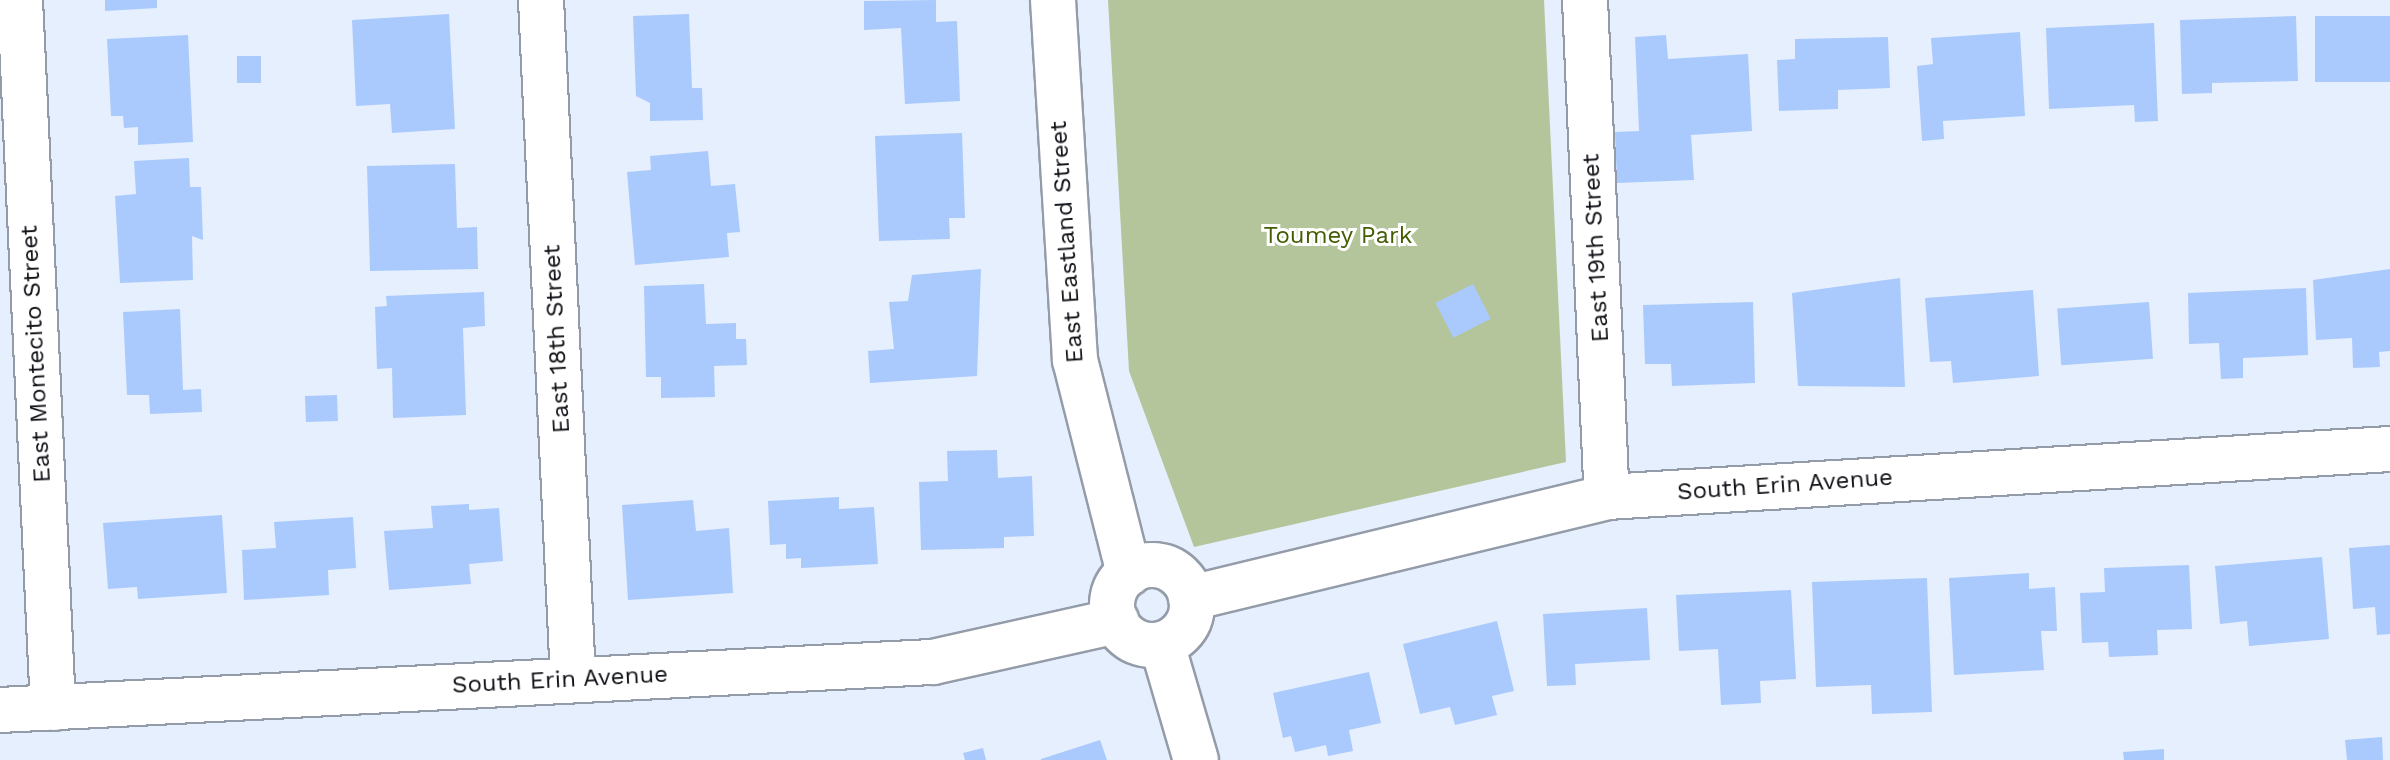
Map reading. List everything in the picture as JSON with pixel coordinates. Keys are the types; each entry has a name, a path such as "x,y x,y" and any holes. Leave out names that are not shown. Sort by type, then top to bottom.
{"street":[{"name":"East Montecito Street","path":"20,0 53,708"},
{"name":"East 18th Street","path":"541,0 573,678"},
{"name":"East Eastland Street","path":"1053,0 1075,360 1129,573"},
{"name":"East 19th Street","path":"1585,0 1607,497"},
{"name":"South Erin Avenue","path":"1191,598 1607,497 2390,449"},
{"path":"1162,566 1183,579 1191,598 1185,627 1162,644 1139,643 1116,621 1112,600 1129,573 1162,566"},
{"name":"South Erin Avenue","path":"0,710 573,678 933,662 1116,621"},
{"path":"1162,644 1196,760"}],"green space":[{"name":"Toumey Park","path":"1108,0 1544,0 1566,462 1194,547 1129,371"}],"building":[{"path":"105,0 157,0 157,8 105,11"},
{"path":"936,0 936,22 957,21 960,101 905,104 901,28 864,30 864,1"},
{"path":"449,14 455,129 392,133 390,104 356,106 352,20"},
{"path":"689,14 692,88 702,88 703,120 650,121 650,103 636,96 633,16"},
{"path":"2296,16 2298,81 2212,83 2212,93 2182,94 2180,20"},
{"path":"2315,16 2390,16 2390,82 2315,82"},
{"path":"2154,23 2158,121 2135,122 2134,105 2049,109 2046,28"},
{"path":"2020,32 2025,116 1943,121 1944,139 1922,141 1917,66 1933,64 1931,38"},
{"path":"188,35 193,142 138,145 138,127 124,128 123,116 111,116 107,39"},
{"path":"1666,35 1668,59 1748,54 1752,131 1691,135 1694,180 1617,183 1615,132 1639,131 1635,37"},
{"path":"1888,37 1890,88 1838,90 1838,109 1779,111 1777,60 1795,59 1795,39"},
{"path":"237,56 261,56 261,83 237,83"},
{"path":"962,133 965,218 949,218 950,239 879,241 875,136"},
{"path":"708,151 711,186 735,184 740,232 727,233 729,257 635,265 627,172 651,170 650,156"},
{"path":"189,158 190,187 201,187 203,240 192,236 193,280 120,283 115,196 136,194 134,161"},
{"path":"455,164 457,228 477,227 478,269 370,271 367,166"},
{"path":"981,269 977,376 870,383 868,351 894,349 889,302 908,301 912,275"},
{"path":"2390,269 2390,351 2379,352 2380,367 2353,368 2352,338 2316,340 2313,280"},
{"path":"1900,278 1905,387 1798,386 1792,293"},
{"path":"704,284 706,324 736,323 736,339 746,339 747,365 714,366 715,397 661,398 661,377 646,377 644,286"},
{"path":"1473,284 1491,319 1453,338 1436,303"},
{"path":"2306,288 2308,355 2243,358 2243,378 2221,379 2219,343 2189,344 2188,293"},
{"path":"2033,290 2039,376 1953,383 1951,361 1930,362 1925,298"},
{"path":"484,292 485,326 463,328 466,415 393,418 392,368 377,369 375,307 387,306 386,296"},
{"path":"1753,302 1755,383 1672,386 1671,364 1645,364 1643,305"},
{"path":"2149,302 2153,359 2061,365 2057,308"},
{"path":"180,309 183,390 201,389 202,412 150,414 149,395 127,395 123,312"},
{"path":"337,395 338,421 306,422 305,396"},
{"path":"997,450 998,478 1032,476 1034,536 1004,537 1004,548 921,550 919,482 948,481 947,451"},
{"path":"839,497 839,509 874,507 878,564 801,568 801,558 786,559 786,544 770,545 768,501"},
{"path":"693,500 696,531 729,528 733,593 628,600 622,505"},
{"path":"469,504 469,510 499,508 503,561 469,564 471,584 389,590 384,531 433,528 431,506"},
{"path":"222,515 227,593 138,599 137,587 108,589 103,523"},
{"path":"353,517 356,568 328,570 329,595 244,600 242,550 276,548 274,522"},
{"path":"2390,545 2390,634 2377,635 2375,607 2353,609 2349,548"},
{"path":"2322,557 2329,639 2249,646 2247,621 2220,624 2215,566"},
{"path":"2189,565 2192,629 2157,630 2158,655 2109,657 2108,642 2082,643 2080,593 2105,592 2104,568"},
{"path":"2029,573 2029,589 2055,587 2057,631 2041,631 2044,670 1954,675 1949,578"},
{"path":"1927,578 1932,712 1872,714 1871,685 1816,687 1812,582"},
{"path":"1791,590 1796,679 1760,681 1761,703 1721,705 1718,649 1679,651 1676,595"},
{"path":"1647,608 1650,660 1575,664 1576,685 1547,686 1543,614"},
{"path":"1497,621 1514,691 1492,696 1497,715 1455,725 1450,707 1420,714 1403,644"},
{"path":"1369,672 1381,723 1349,730 1353,751 1328,756 1326,745 1295,752 1291,736 1283,738 1273,693"},
{"path":"2382,737 2383,760 2347,760 2345,740"},
{"path":"1100,740 1107,760 1041,760 1041,759"},
{"path":"983,748 986,760 965,760 963,753"},
{"path":"2164,749 2164,760 2124,760 2123,752"}]}
